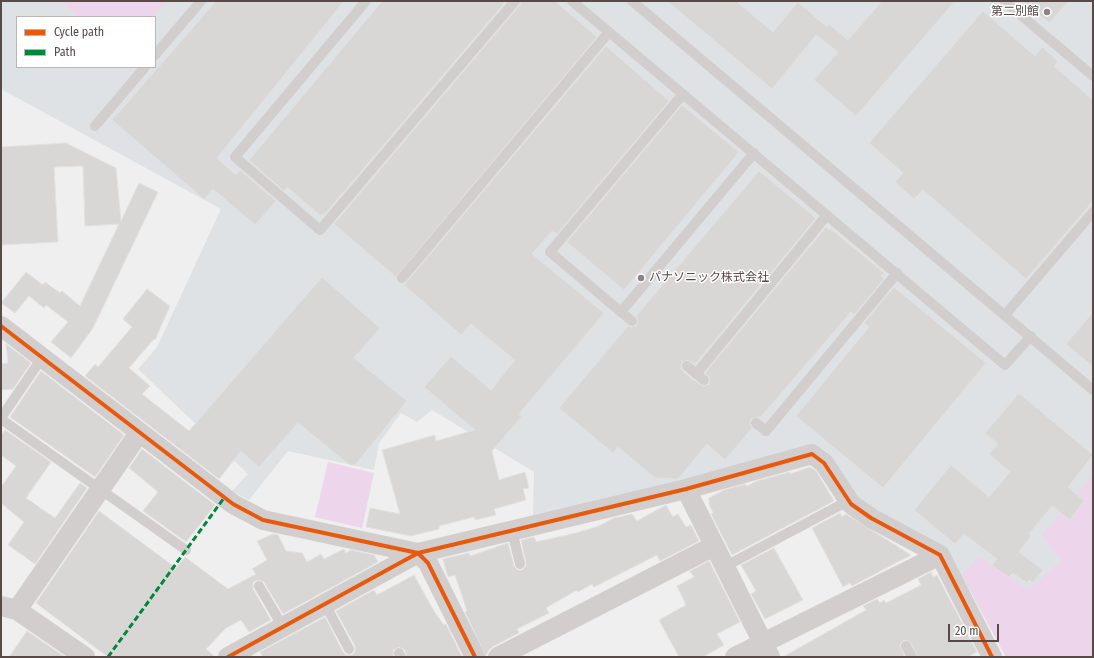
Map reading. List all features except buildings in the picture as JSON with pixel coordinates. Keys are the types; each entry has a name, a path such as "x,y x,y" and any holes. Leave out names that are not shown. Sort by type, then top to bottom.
{"street":[{"path":"1,326 233,504 263,520 418,553 428,563 475,657"},
{"path":"85,657 9,608 100,489 139,432"},
{"path":"228,657 418,553 686,489 812,454 824,462 848,501 871,518 940,555 992,657"},
{"path":"686,489 766,650"},
{"path":"498,657 714,546"},
{"path":"735,657 766,650 940,555"}],"lane":[{"path":"156,54 201,1"},
{"path":"366,1 235,157 320,230 515,1"},
{"path":"572,1 1005,365 1031,336"},
{"path":"632,1 1031,336 1093,390"},
{"path":"1004,1 1093,76"},
{"path":"402,278 609,32"},
{"path":"95,126 144,68"},
{"path":"632,321 550,252 683,94"},
{"path":"620,312 754,154"},
{"path":"1005,315 1093,212"},
{"path":"696,374 827,215"},
{"path":"756,423 766,431 897,274"},
{"path":"42,358 1,418 186,550"},
{"path":"686,366 704,380"},
{"path":"724,567 848,501"},
{"path":"512,531 520,564"},
{"path":"259,586 283,627"},
{"path":"325,604 349,649"},
{"path":"906,646 912,657"}],"shaded area":[{"name":"パナソニック株式会社","path":"1,1 1093,1 1093,657 1006,657 947,549 857,500 826,451 817,446 636,493 533,515 534,472 432,410 417,422 401,413 379,443 374,470 288,451 249,500 232,491 248,474 138,369 157,347 221,209 1,89"},
{"path":"60,1 167,1 153,16 79,16"},
{"path":"328,462 374,473 362,528 315,517"},
{"path":"1093,475 1093,657 1006,657 962,575 979,556 1028,590 1061,561 1042,535"}],"marked path":[{"path":"108,657 224,498"}],"cycle path":[{"path":"1,326 233,504 263,520 418,553 428,563 475,657"},
{"path":"228,657 418,553 686,489 812,454 824,463 851,504 871,518 940,555 992,657"}],"place":[{"name":"第二別館","path":"1047,12"},
{"name":"パナソニック株式会社","path":"641,278"}]}
